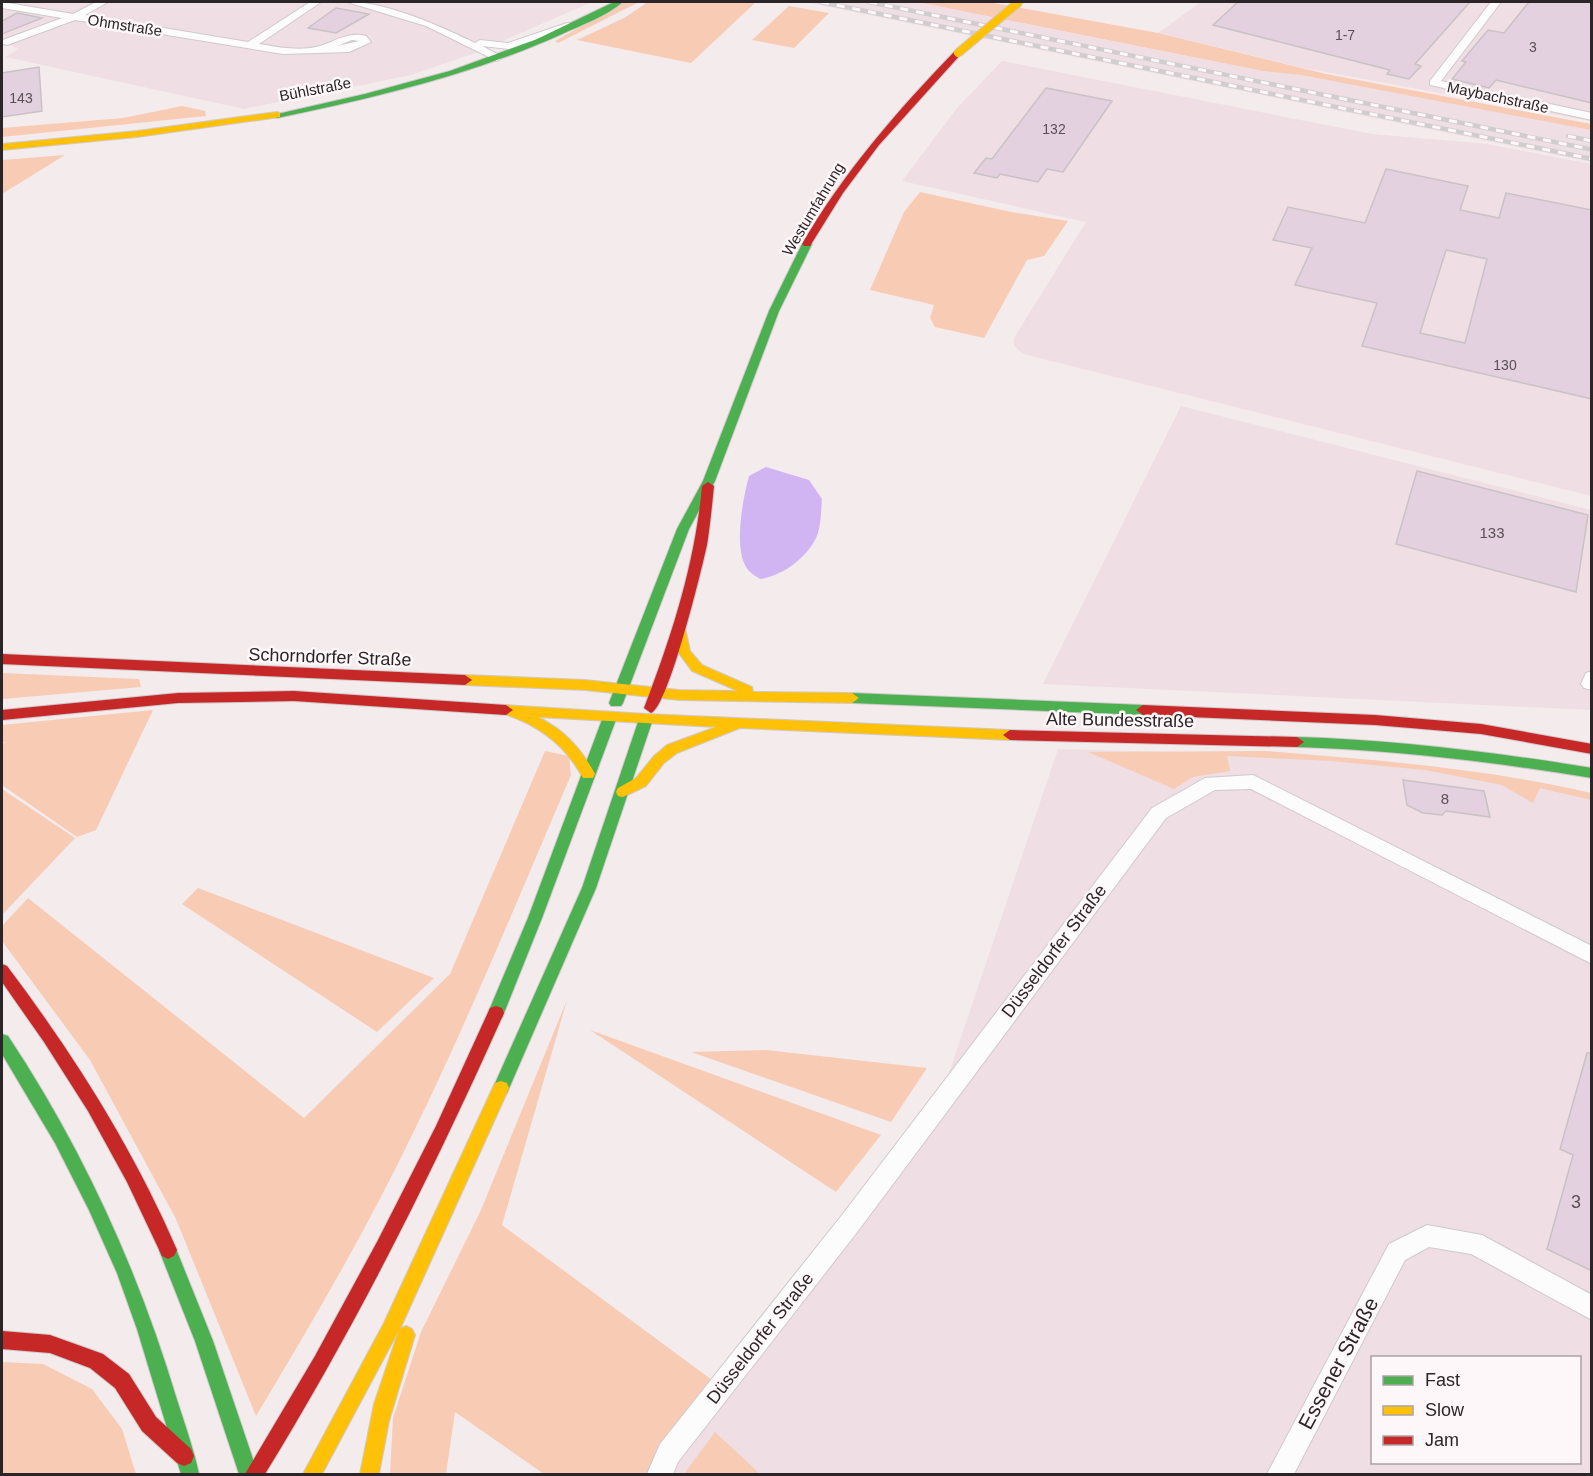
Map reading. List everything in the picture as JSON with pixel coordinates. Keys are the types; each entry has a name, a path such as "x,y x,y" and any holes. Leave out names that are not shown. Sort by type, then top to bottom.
{"main road":[{"name":"Bühlstraße","path":"2,147 175,129 309,108 427,81 497,58 575,25 620,2"},
{"name":"Westumfahrung","path":"254,1474 347,1322 435,1149 509,981 684,527 708,482 774,309 826,214 876,142 930,80 958,53 1019,2"},
{"name":"Westumfahrung","path":"417,1274 589,888 679,628 702,553 707,525 708,482"},
{"path":"679,628 684,652 697,668 717,679 767,698"},
{"name":"Schorndorfer Straße","path":"2,659 657,692"},
{"name":"Alte Bundesstraße","path":"657,692 767,698 932,700 1375,720 1481,729 1592,749"},
{"path":"2,715 178,698 294,696 646,719"},
{"path":"516,712 563,735 581,758 588,774"},
{"name":"Alte Bundesstraße","path":"646,719 1031,736 1348,743 1494,757 1592,772"},
{"path":"622,793 642,782 658,759 671,748 688,740 721,734 738,723"},
{"path":"2,971 46,1029 116,1145 174,1265 210,1353 249,1474"},
{"path":"2,1041 57,1131 118,1257 157,1362 190,1474"},
{"path":"312,1474 361,1387 417,1274"},
{"path":"370,1474 373,1447 387,1389 405,1337 417,1274"},
{"path":"2,1340 40,1341 72,1348 101,1364 134,1395 148,1422 185,1457"}],"street":[{"path":"7,42 74,17 103,2"},
{"path":"249,46 316,2"},
{"path":"352,2 413,18 488,45 506,47 562,27 575,25"},
{"name":"Maybachstraße","path":"1496,2 1434,82 1592,117"},
{"name":"Ohmstraße","path":"2,5 283,51 317,50"},
{"path":"450,33 497,58"},
{"name":"Düsseldorfer Straße","path":"660,1474 669,1453 850,1223 1159,813 1212,783 1253,783 1592,956"},
{"name":"Essener Straße","path":"1280,1474 1397,1252 1427,1236 1474,1244 1592,1308"}],"shaded area":[{"path":"2,2 592,2 475,53 411,75 244,109 6,57 18,49 2,41"},
{"path":"625,2 639,2 558,43 555,41"},
{"path":"648,2 756,2 691,63 577,40 624,18"},
{"path":"805,2 916,2 1263,71 1284,72 1536,118 1591,130 1591,162"},
{"path":"917,2 988,2 1158,33 1326,74 1591,124 1591,130 1301,75 1263,71"},
{"path":"1201,2 1591,2 1591,121 1304,68 1158,33"},
{"path":"789,6 829,13 794,48 752,40"},
{"path":"1002,61 1372,134 1487,144 1591,164 1591,496 1023,354 1014,346 1014,338 1086,222 902,181 957,108"},
{"path":"182,106 205,111 206,116 2,137 2,128 123,118"},
{"path":"65,155 2,194 2,160"},
{"path":"920,192 1011,212 1068,221 1044,256 1027,260 984,338 935,327 930,318 934,305 870,290 904,212"},
{"path":"1181,406 1591,510 1591,710 1043,684"},
{"path":"766,467 809,480 822,499 818,533 809,549 795,564 778,574 760,579 749,571 744,563 741,552 740,525 749,476"},
{"path":"2,673 139,679 141,687 2,699"},
{"path":"153,710 96,830 77,837 2,785 2,743 7,742 2,742 2,725"},
{"path":"1058,749 1312,756 1544,784 1591,796 1591,1474 669,1474 964,1087 949,1073"},
{"path":"545,751 569,756 571,775 495,954 396,1168 318,1311 256,1416 176,1219 90,1060 2,941 2,926 28,898 304,1118 450,974"},
{"path":"1266,751 1429,766 1510,777 1591,793 1591,800 1540,788 1533,803 1502,785 1425,770 1331,761 1227,756 1230,771 1193,777 1174,789 1088,752"},
{"path":"2,789 75,838 2,915"},
{"path":"198,888 434,978 377,1032 182,904"},
{"path":"567,1000 502,1225 712,1380 646,1474 544,1474 455,1412 446,1474 390,1474 393,1418 421,1332 481,1210"},
{"path":"590,1030 881,1135 836,1192"},
{"path":"766,1050 927,1068 891,1122 691,1052"},
{"path":"2,1362 43,1364 92,1389 122,1429 136,1474 2,1474"},
{"path":"715,1432 760,1474 684,1474"}],"building":[{"path":"1238,2 1470,2 1415,64 1421,66 1409,79 1387,74 1390,70 1213,25"},
{"path":"1529,2 1592,2 1592,103 1496,80 1489,88 1452,79 1466,62 1462,61 1488,30 1504,33"},
{"path":"336,8 369,14 336,33 308,28"},
{"path":"17,13 42,18 2,34 2,21"},
{"path":"39,67 42,111 2,117 2,73"},
{"path":"1046,88 1112,101 1063,172 1047,169 1038,182 1000,174 997,178 974,173 986,158 992,159"},
{"path":"1386,169 1468,186 1460,210 1499,218 1506,193 1592,210 1592,399 1362,346 1377,303 1295,285 1312,248 1273,240 1288,207 1365,223","holes":["1446,250 1487,259 1465,343 1420,333"]},
{"path":"1417,471 1588,515 1576,592 1396,544"},
{"path":"1403,780 1484,791 1490,817 1446,811 1442,815 1423,813 1407,805"},
{"path":"1587,1053 1592,1053 1592,1271 1547,1249 1573,1155 1560,1149"}],"railway":[{"path":"821,2 1592,159"},
{"path":"869,2 1589,149"},
{"path":"1568,136 1592,141"}],"traffic: fast":[{"path":"277,115 409,85 496,58 538,42 619,2"},
{"path":"616,703 683,529 709,481 774,311 807,244"},
{"path":"852,698 1143,710"},
{"path":"496,1013 535,918 610,717"},
{"path":"501,1088 589,888 646,719"},
{"path":"1297,742 1371,745 1445,752 1592,773"},
{"path":"2,1041 61,1137 111,1238 139,1308 190,1474"},
{"path":"168,1250 204,1341 249,1474"}],"traffic: slow":[{"path":"958,53 1019,2"},
{"path":"2,147 137,134 277,115"},
{"path":"679,628 684,652 697,668 747,690"},
{"path":"465,680 585,685 679,695 852,698"},
{"path":"506,710 646,719 1010,735"},
{"path":"516,712 549,729 567,743 588,774"},
{"path":"623,792 641,782 667,752 688,741 738,723"},
{"path":"312,1474 390,1329 501,1088"},
{"path":"370,1474 379,1421 406,1335"}],"traffic: jam":[{"path":"807,244 839,192 857,168 916,97 958,53"},
{"path":"651,708 680,627 695,572 708,486"},
{"path":"2,659 465,680"},
{"path":"2,715 178,698 294,696 506,710"},
{"path":"1143,710 1375,720 1481,729 1592,749"},
{"path":"1010,735 1297,742"},
{"path":"2,971 50,1037 94,1105 133,1176 168,1250"},
{"path":"254,1474 321,1362 384,1248 442,1132 496,1013"},
{"path":"2,1340 50,1344 96,1361 122,1381 149,1424 184,1456"}]}
